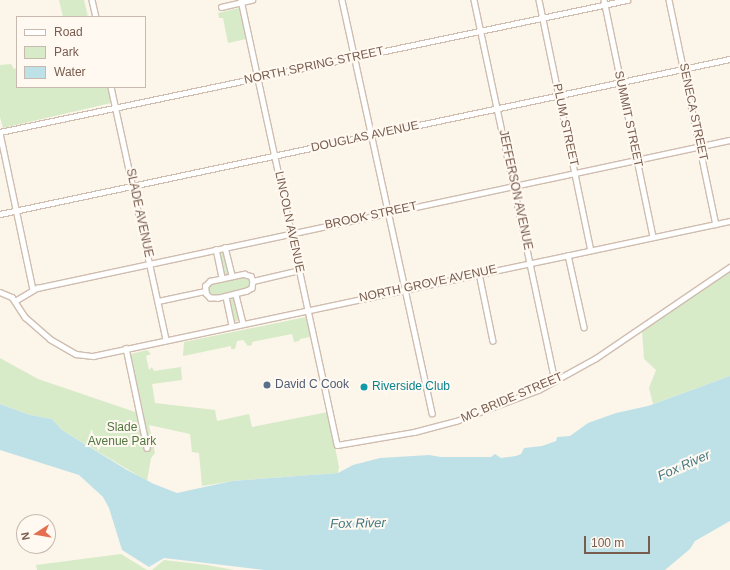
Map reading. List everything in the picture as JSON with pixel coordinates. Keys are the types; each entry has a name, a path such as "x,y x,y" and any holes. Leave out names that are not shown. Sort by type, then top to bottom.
{"street":[{"path":"92,0 96,16"},
{"path":"221,6 252,0"},
{"path":"342,0 432,413"},
{"name":"JEFFERSON AVENUE","path":"474,0 555,380"},
{"name":"PLUM STREET","path":"539,0 592,250"},
{"name":"NORTH SPRING STREET","path":"0,133 258,77 543,18 604,2 627,0"},
{"name":"SENECA STREET","path":"669,0 716,224"},
{"name":"LINCOLN AVENUE","path":"241,1 337,445"},
{"name":"SUMMIT STREET","path":"604,2 653,237"},
{"name":"DOUGLAS AVENUE","path":"0,214 730,60"},
{"name":"SLADE AVENUE","path":"111,88 134,186 166,339"},
{"path":"0,133 33,289"},
{"name":"BROOK STREET","path":"15,301 33,289 291,232 730,140"},
{"name":"NORTH GROVE AVENUE","path":"15,301 25,317 37,329 76,354 93,356 232,325 730,221"},
{"path":"225,247 232,276"},
{"path":"216,249 222,278"},
{"path":"568,255 584,327"},
{"name":"MC BRIDE STREET","path":"337,445 414,432 456,421 538,390 579,369 620,343 730,267"},
{"path":"253,281 300,270"},
{"path":"479,273 493,341"},
{"path":"205,291 208,283 222,278 246,274 253,281"},
{"path":"205,291 210,298 236,295 252,288 253,281"},
{"path":"158,301 205,291"},
{"path":"0,292 9,295 15,301"},
{"path":"236,295 242,323"},
{"path":"226,297 232,325"},
{"path":"126,348 147,448"}],"green space":[{"path":"59,0 84,0 88,16 63,16"},
{"path":"239,8 246,39 228,43 223,18 219,18 218,13"},
{"path":"11,64 14,69 16,68 16,88 108,88 111,103 3,128 0,117 0,65"},
{"path":"224,250 229,273 226,275 223,274 218,251"},
{"path":"730,270 730,376 653,404 649,388 656,370 644,359 642,331"},
{"path":"240,276 249,279 250,285 247,289 215,296 208,291 211,283"},
{"path":"234,298 239,320 235,322 229,300"},
{"path":"306,317 310,337 300,339 299,341 294,342 292,334 252,342 252,345 248,346 243,340 237,341 235,349 231,349 231,346 183,356 184,342"},
{"name":"Slade Avenue Park","path":"147,350 151,354 146,356 149,370 152,367 154,371 181,367 182,380 152,384 155,403 215,410 217,421 249,414 252,427 328,412 339,467 338,473 232,481 202,486 199,453 192,452 190,434 149,425 155,453 151,458 147,481 62,430 52,419 30,415 0,404 0,358 38,379 144,415 131,354"},
{"path":"121,554 147,570 37,570 36,565"},
{"path":"164,560 207,565 234,570 152,570"}],"water":[{"name":"Fox River","path":"730,376 730,521 695,541 690,549 665,570 264,570 164,558 149,567 122,550 109,508 103,497 79,475 0,450 0,404 30,415 52,419 62,430 127,470 154,484 177,493 232,481 338,473 353,465 380,458 429,455 441,457 491,457 495,454 501,458 516,456 521,454 524,448 542,446 556,441 557,437 570,436 588,423 616,413 648,406"}],"place":[{"name":"David C Cook","path":"267,385"},
{"name":"Riverside Club","path":"364,387"}]}
